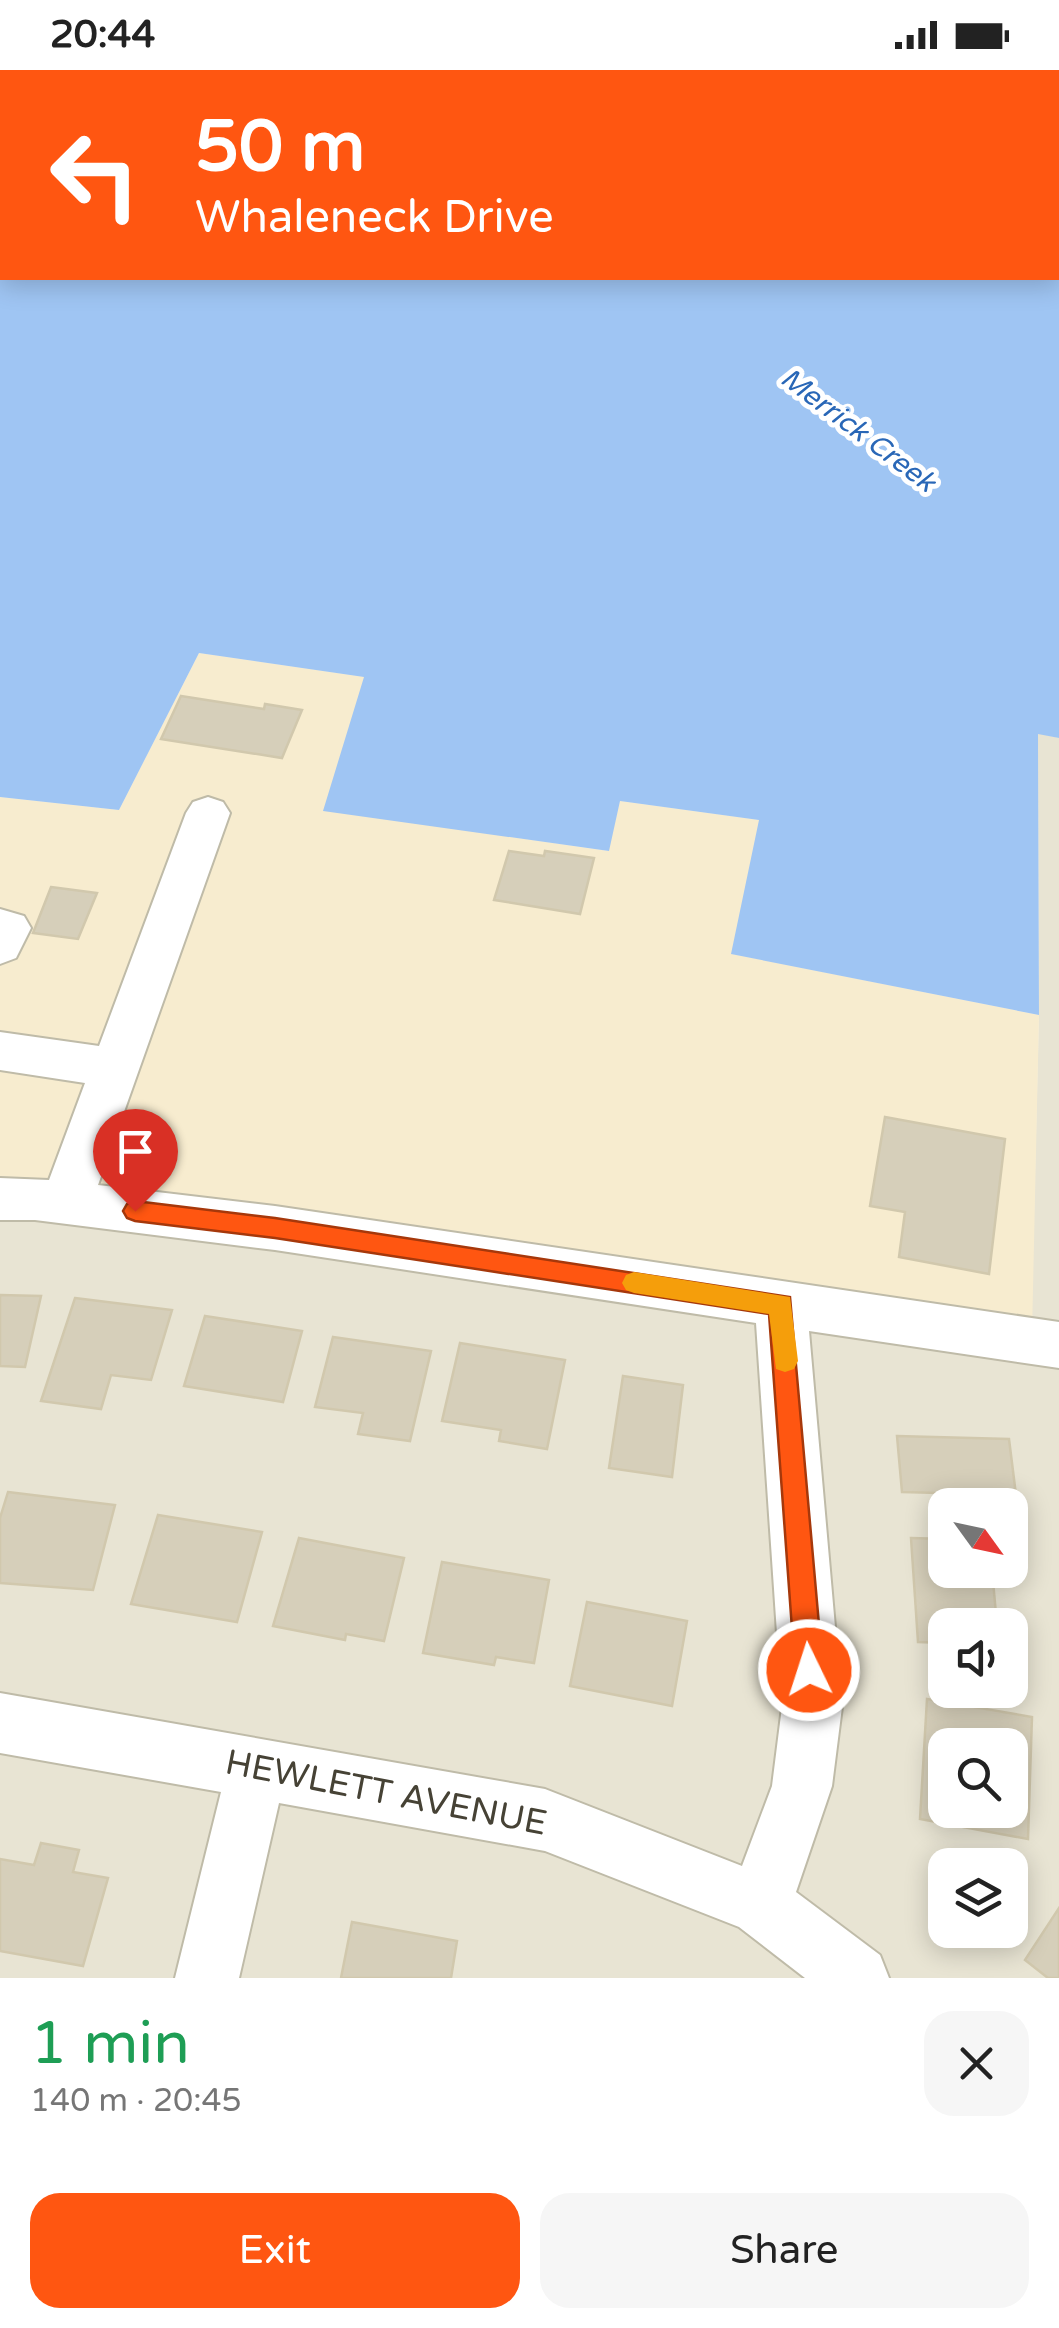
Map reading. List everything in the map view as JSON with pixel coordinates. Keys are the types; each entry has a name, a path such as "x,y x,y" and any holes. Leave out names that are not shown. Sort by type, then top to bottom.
{"street":[{"path":"66,1203 208,812"},
{"path":"0,926 8,928 0,946"},
{"path":"0,1050 114,1068"},
{"path":"0,1199 275,1228 1059,1345"},
{"path":"760,1904 802,1786 812,1707 781,1305"},
{"name":"HEWLETT AVENUE","path":"0,1722 544,1820 760,1904 856,1978"},
{"path":"207,1978 257,1768"}],"shaded area":[{"path":"199,653 365,677 324,810 608,851 620,801 760,820 732,954 1039,1015 1032,1334 0,1191 0,797 119,810"},
{"path":"1038,733 1059,738 1059,1978 0,1978 0,1191 1031,1334 1039,1015"}],"water":[{"name":"Merrick Creek","path":"0,280 1059,280 1059,738 1038,734 1039,1015 731,954 759,820 620,801 609,851 323,811 364,677 199,653 119,810 0,797"}],"building":[{"path":"181,696 264,709 265,704 302,710 282,758 161,739"},
{"path":"509,851 594,858 580,914 494,900"},
{"path":"51,887 97,893 78,939 33,933"},
{"path":"885,1117 1005,1139 989,1274 899,1257 905,1212 870,1206"},
{"path":"0,1295 41,1296 25,1367 0,1366"},
{"path":"75,1298 172,1310 151,1380 111,1375 101,1409 41,1401"},
{"path":"205,1316 302,1331 283,1402 184,1386"},
{"path":"333,1337 431,1351 410,1441 358,1434 363,1413 315,1407"},
{"path":"460,1343 565,1360 547,1449 499,1441 501,1430 442,1421"},
{"path":"623,1376 683,1385 672,1477 609,1468"},
{"path":"897,1436 1009,1439 1015,1488 928,1488 928,1493 902,1492"},
{"path":"8,1492 115,1505 93,1590 0,1583 0,1518"},
{"path":"158,1515 262,1532 237,1622 131,1604"},
{"path":"299,1538 404,1558 384,1641 346,1634 345,1640 273,1626"},
{"path":"911,1538 928,1538 928,1588 994,1588 995,1608 928,1608 928,1642 918,1642"},
{"path":"442,1562 549,1580 534,1663 496,1657 494,1665 423,1653"},
{"path":"587,1602 687,1621 672,1706 570,1686"},
{"path":"927,1699 928,1708 980,1708 1032,1717 1028,1839 969,1828 1028,1828 1028,1728 928,1728 928,1820 920,1819"},
{"path":"41,1843 79,1850 73,1872 108,1878 83,1966 0,1951 0,1859 34,1865"},
{"path":"1059,1908 1059,1978 1048,1978 1025,1960"},
{"path":"352,1922 457,1941 451,1978 341,1978"}],"slow traffic":[{"path":"634,1283 781,1305 785,1361"}],"route":[{"path":"135,1211 275,1228 781,1305 809,1670"}]}
